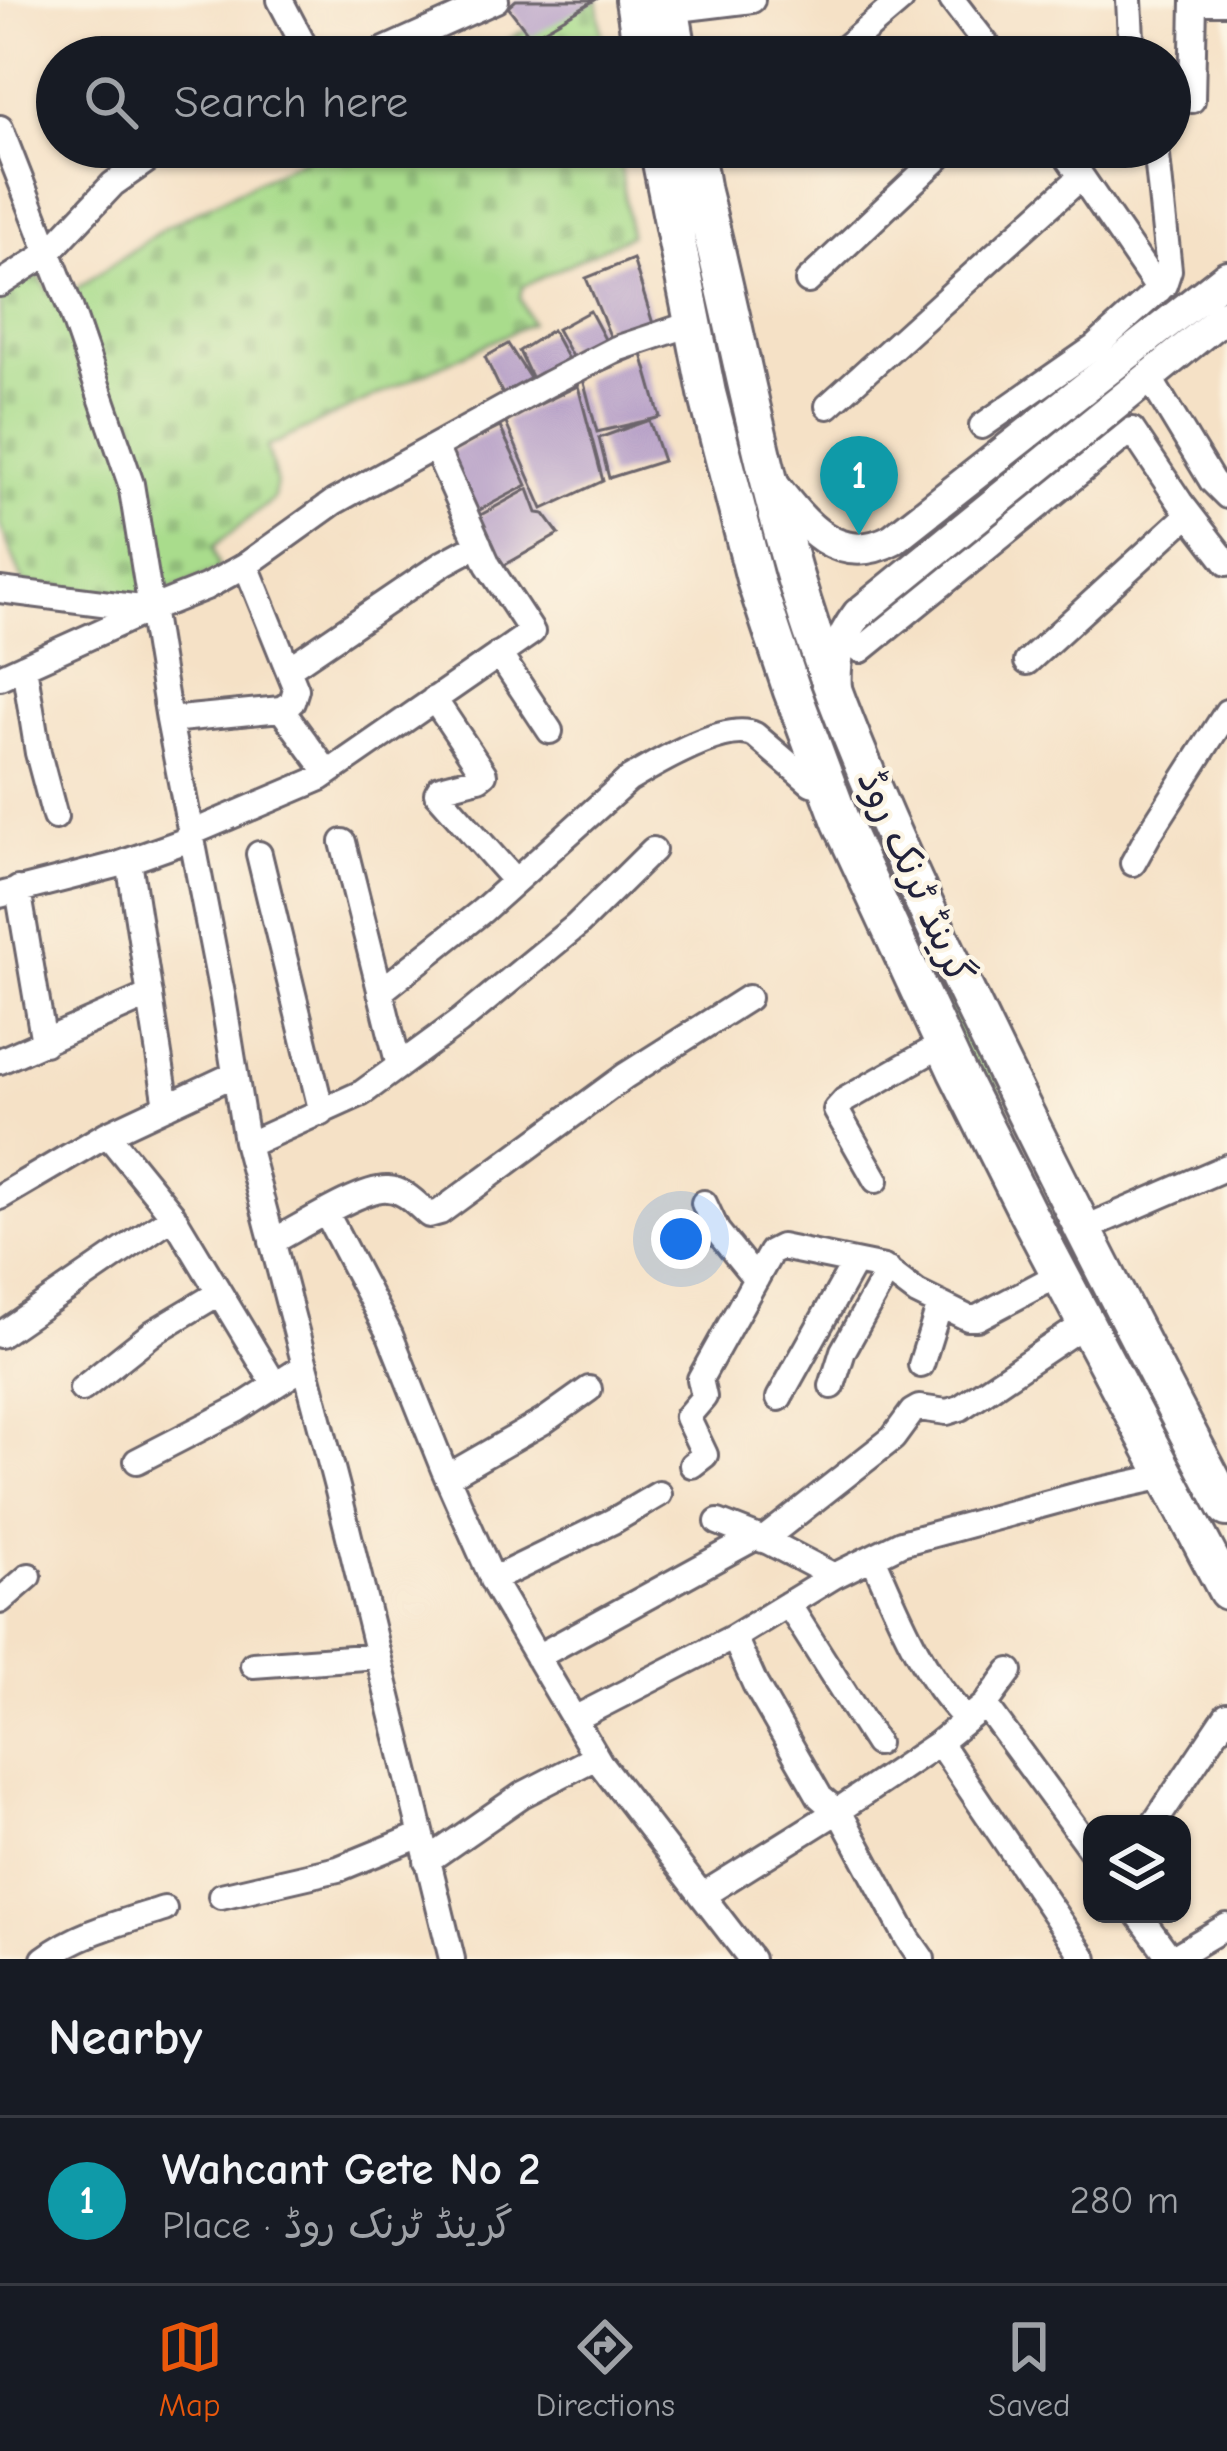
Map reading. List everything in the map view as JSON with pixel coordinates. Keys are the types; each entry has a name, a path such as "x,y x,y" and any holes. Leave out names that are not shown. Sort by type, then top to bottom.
{"highway":[{"path":"634,0 640,36"},
{"path":"670,5 675,36"},
{"name":"گرینڈ ٹرنک روڈ","path":"670,168 684,194 837,700 919,894 1023,1112 1227,1508"},
{"name":"گرینڈ ٹرنک روڈ","path":"690,168 684,194 694,323 707,393 755,583 828,787 943,1044 1227,1591"},
{"path":"1166,1476 1201,1458"}],"main road":[{"path":"837,700 836,657 858,614 1149,377 1217,310 1227,276"},
{"path":"768,478 821,538 854,548 876,548 1217,310"}],"street":[{"path":"280,0 299,36"},
{"path":"416,36 496,0"},
{"path":"670,5 752,0"},
{"path":"859,36 901,0"},
{"path":"952,0 980,36"},
{"path":"1129,0 1131,36"},
{"path":"1192,100 1194,1 1227,2"},
{"path":"0,128 131,484 247,1145 452,1959"},
{"path":"0,284 48,253 113,184 136,168"},
{"path":"808,281 928,168"},
{"path":"1075,168 1159,290"},
{"path":"982,427 1095,346 1164,285 1169,270 1158,168"},
{"path":"828,406 1082,177"},
{"path":"0,677 206,587 246,565 334,502 616,349 694,323"},
{"path":"1149,377 1212,481 1227,496"},
{"path":"861,650 1132,430 1227,563"},
{"path":"44,1043 9,892 129,861 328,773 532,632 488,565 435,447"},
{"path":"1027,662 1189,514"},
{"path":"288,669 479,544"},
{"path":"169,720 281,710 292,702 296,689 246,565"},
{"path":"0,590 152,609"},
{"path":"500,654 550,730"},
{"path":"24,666 38,753 55,818"},
{"path":"434,699 484,774 437,793 515,881"},
{"path":"281,710 328,773"},
{"path":"1133,863 1227,712"},
{"path":"380,992 482,911 628,780 655,764 721,735 745,730 812,783 828,787"},
{"path":"343,842 399,1066"},
{"path":"247,1145 362,1093 459,1022 576,926 653,850"},
{"path":"259,854 322,1113"},
{"path":"129,861 167,1106"},
{"path":"0,1061 150,994"},
{"path":"272,1242 366,1192 386,1188 404,1193 429,1215 440,1212 625,1076 748,998"},
{"path":"876,1180 836,1110 838,1105 943,1044"},
{"path":"0,1197 107,1134 235,1074"},
{"path":"107,1134 173,1216 275,1385"},
{"path":"1083,1229 1227,1167"},
{"path":"704,1203 717,1231 756,1279"},
{"path":"326,1213 390,1335 492,1580 596,1757 751,1959"},
{"path":"0,1335 173,1216"},
{"path":"692,1466 705,1455 687,1417 704,1397 700,1379 771,1252 781,1247 888,1270 916,1292 968,1318 977,1318 1060,1274"},
{"path":"779,1398 855,1262"},
{"path":"832,1386 843,1351 888,1270"},
{"path":"82,1389 154,1332 219,1293"},
{"path":"921,1365 940,1304"},
{"path":"537,1657 759,1538 893,1438 911,1412 960,1408 1086,1323"},
{"path":"137,1461 238,1409 305,1366"},
{"path":"447,1477 589,1389"},
{"path":"574,1719 901,1544 1166,1476"},
{"path":"492,1580 659,1493"},
{"path":"718,1522 834,1576"},
{"path":"873,1557 914,1646 939,1687 976,1712 1083,1840"},
{"path":"0,1601 29,1576"},
{"path":"788,1604 876,1743"},
{"path":"734,1637 755,1684 820,1797 841,1815 922,1959"},
{"path":"254,1664 378,1656"},
{"path":"703,1895 937,1744 976,1712 1010,1671"},
{"path":"1160,1815 1227,1715"},
{"path":"942,1747 1085,1959"},
{"path":"428,1861 522,1795 596,1757"},
{"path":"221,1896 338,1869 421,1835"},
{"path":"44,1959 97,1931 164,1909"},
{"path":"1145,1923 1171,1959 1227,1927"}],"green space":[{"path":"597,0 602,36 514,36"},
{"path":"285,168 621,168 630,235 522,287 520,298 531,323 267,447 276,480 274,499 213,547 219,569 150,598 24,583 0,525 0,292 34,268 50,293 72,292 166,227"},
{"path":"694,227 751,440 1023,1155 1169,1441 1157,1443 1005,1151 815,734 749,489 692,245"}],"building":[{"path":"516,0 595,0 533,36 508,7"},
{"path":"633,259 654,327 613,343 586,278"},
{"path":"590,311 607,343 575,362 557,329"},
{"path":"552,330 570,363 533,381 519,351"},
{"path":"508,344 533,383 505,399 485,357"},
{"path":"642,354 660,417 597,432 583,379"},
{"path":"578,386 603,481 543,509 505,421"},
{"path":"649,420 663,461 609,478 599,438"},
{"path":"500,427 527,485 474,513 444,455"},
{"path":"528,489 537,513 544,514 559,534 496,570 477,517"}],"place":[{"name":"Wahcant Gete No 2","path":"859,535"}]}
